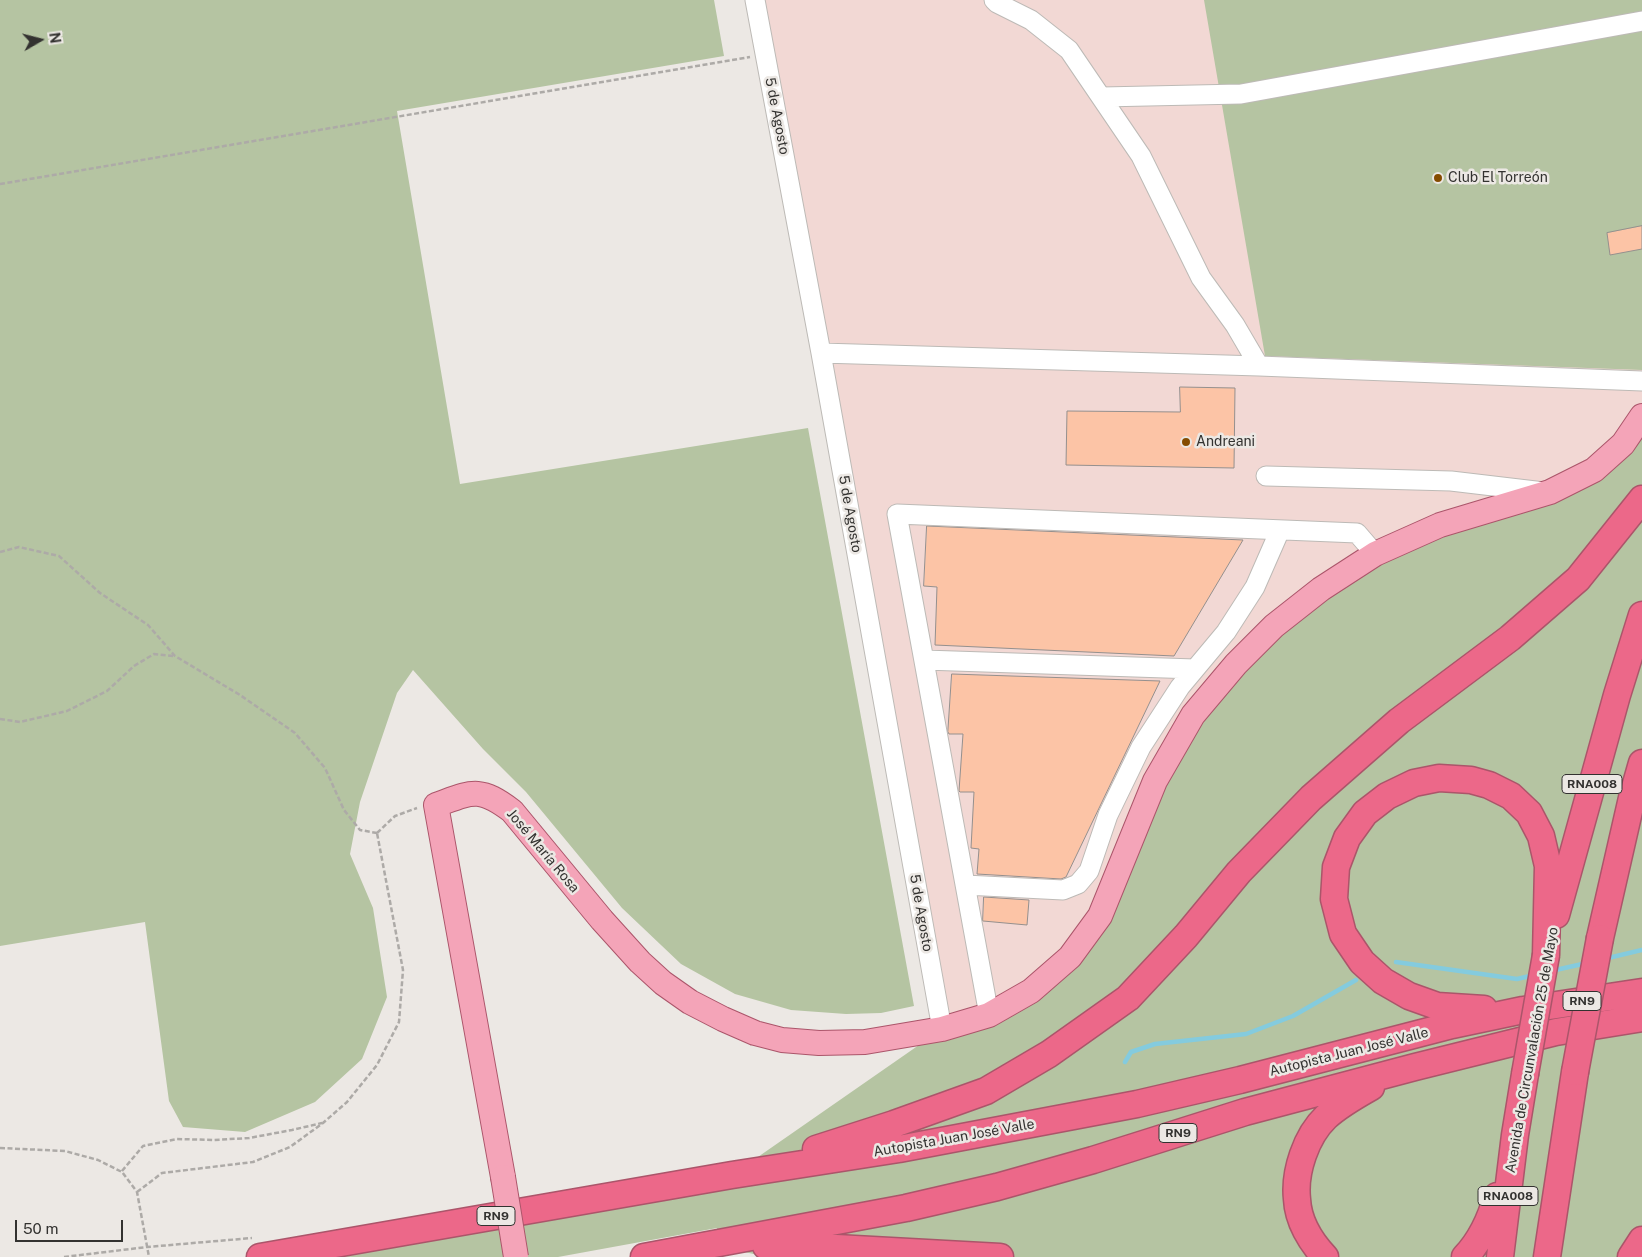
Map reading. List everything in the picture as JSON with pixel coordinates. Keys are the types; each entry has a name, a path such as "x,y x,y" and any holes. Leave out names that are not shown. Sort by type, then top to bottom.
{"highway":[{"path":"732,1175 894,1124 986,1091 1049,1054 1128,998 1186,936 1239,872 1310,798 1399,721 1510,638 1578,578 1642,499"},
{"name":"Avenida de Circunvalación 25 de Mayo","path":"1500,1257 1515,1136 1546,955 1590,788 1642,615"},
{"name":"RNA008","path":"1547,1257 1575,1072 1600,938 1632,798 1642,763"},
{"path":"1523,1010 1437,1006 1409,996 1383,981 1362,962 1344,934 1334,899 1336,867 1347,838 1365,813 1387,796 1414,783 1440,778 1471,780 1489,785 1511,796 1529,813 1541,836 1548,866 1546,955"},
{"name":"Autopista Juan José Valle","path":"258,1248 899,1149 1137,1104 1523,1010 1642,992"},
{"name":"RN9","path":"644,1257 906,1208 1093,1160 1245,1112 1416,1066 1556,1032 1642,1018"},
{"path":"1325,1257 1316,1247 1303,1224 1296,1199 1299,1167 1310,1139 1325,1118 1346,1101 1374,1085 1416,1066"},
{"path":"1465,1257 1486,1227 1494,1208 1515,1136"},
{"path":"1631,1257 1642,1240"},
{"path":"713,1245 818,1247 1000,1257"}],"main road":[{"name":"José María Rosa","path":"436,805 471,793 484,794 496,799 512,811 607,926 663,984 690,1002 755,1033 782,1040 820,1043 866,1042 942,1029 990,1015 1031,991 1070,957 1100,916 1155,781 1194,715 1236,664 1274,626 1321,589 1376,554 1440,525 1550,492 1594,470 1623,444 1642,416"},
{"path":"436,805 516,1257"}],"street":[{"name":"5 de Agosto","path":"755,0 821,353 942,1029"},
{"path":"994,0 996,3 1031,20 1069,50 1142,156 1201,278 1235,325 1259,366"},
{"path":"1102,97 1242,94 1642,21"},
{"path":"821,353 1259,366 1642,381"},
{"path":"1266,476 1451,481 1550,492"},
{"path":"990,1015 897,514 1357,533 1376,554"},
{"path":"966,885 1063,890 1078,884 1089,871 1108,815 1141,747 1180,687 1226,632 1255,587 1280,530"},
{"path":"924,660 1195,669"}],"path":[{"path":"0,184 765,54"},
{"path":"0,552 19,548 59,556 100,594 148,625 175,656 240,695 294,733 325,768 344,810 360,830 377,833"},
{"path":"0,719 20,722 67,711 108,691 134,666 154,654 175,656"},
{"path":"377,833 395,816 416,808 436,805"},
{"path":"137,1192 162,1173 253,1162 290,1147 323,1123 347,1102 377,1065 399,1022 403,970 377,833"},
{"path":"122,1172 143,1146 177,1139 214,1140 250,1138 323,1123"},
{"path":"0,1148 66,1151 98,1160 122,1172 137,1192 149,1257"},
{"path":"64,1257 147,1247 258,1248"}],"shaded area":[{"path":"755,0 1642,0 1642,416 1070,957 942,1029"}],"green space":[{"path":"0,0 714,0 724,56 397,111 460,484 808,428 914,1006 881,1013 846,1014 791,1010 735,994 681,964 622,908 526,792 483,749 413,670 397,693 360,802 350,854 373,908 387,997 362,1059 315,1102 245,1132 183,1127 169,1101 145,922 0,946"},
{"name":"Club El Torreón","path":"1204,0 1642,0 1642,370 1265,356"},
{"path":"1642,416 1642,1257 767,1257 713,1245 717,1228 558,1257 326,1257 732,1175 942,1029 1070,957 1155,781 1236,664 1376,554 1550,492"}],"building":[{"path":"1642,226 1642,249 1610,255 1607,233"},
{"path":"1180,387 1235,388 1234,468 1066,465 1067,411 1180,412"},
{"path":"927,526 1243,540 1174,656 935,645 937,587 924,586"},
{"path":"952,674 1160,681 1066,877 1061,879 977,874 979,849 971,848 974,792 959,791 963,734 949,734 948,732"},
{"path":"984,897 1029,900 1027,925 983,921"}],"waterway":[{"path":"1604,959 1642,950"},
{"path":"1396,962 1517,979 1534,975"},
{"path":"1551,971 1587,963"},
{"path":"1125,1062 1131,1052 1155,1044 1246,1034 1293,1016 1356,980"}],"place":[{"name":"Club El Torreón","path":"1438,178"},
{"name":"Andreani","path":"1186,442"}]}
